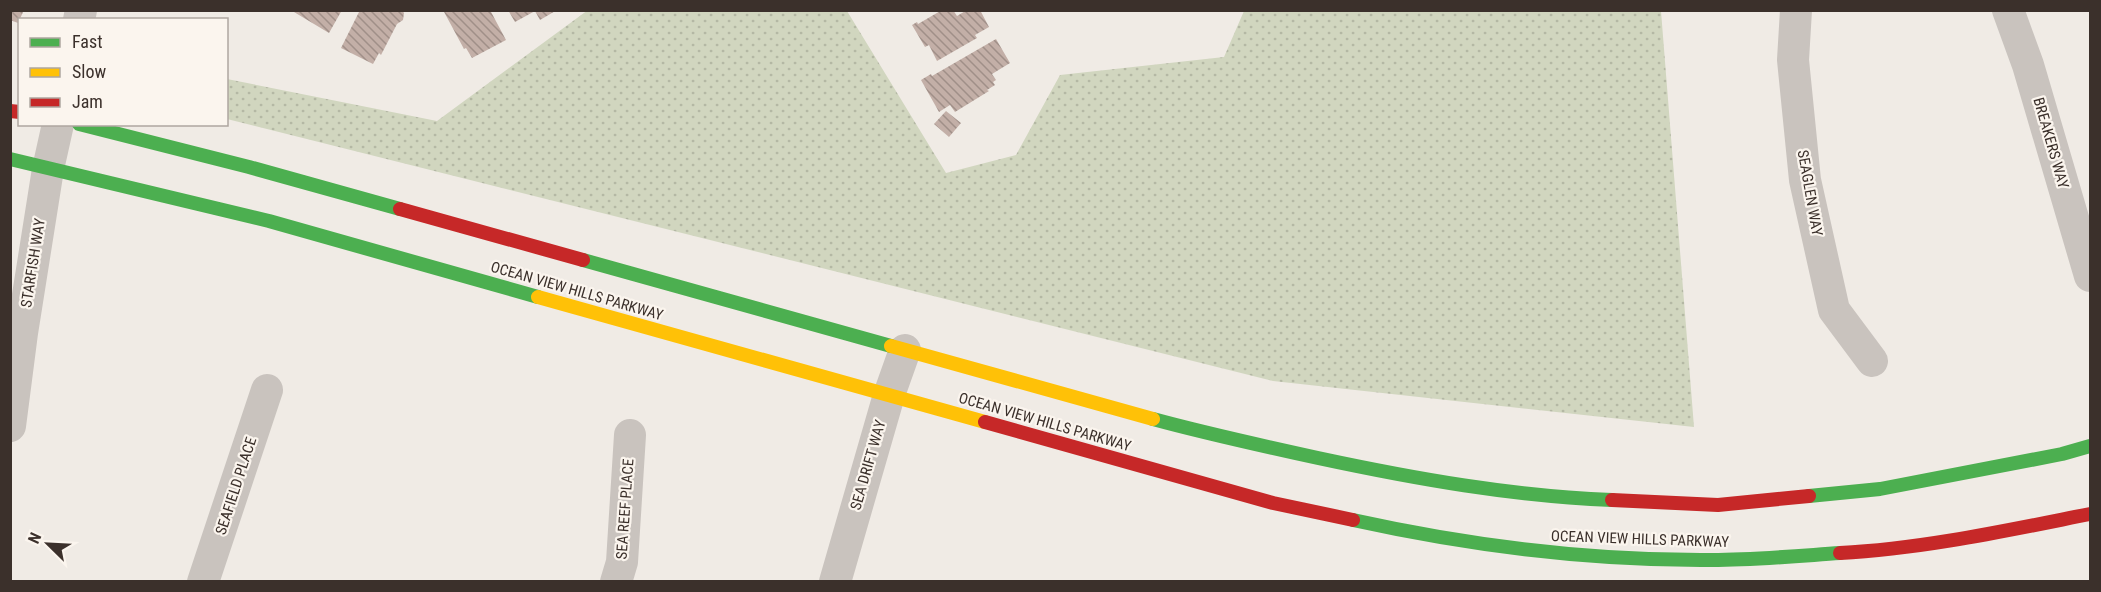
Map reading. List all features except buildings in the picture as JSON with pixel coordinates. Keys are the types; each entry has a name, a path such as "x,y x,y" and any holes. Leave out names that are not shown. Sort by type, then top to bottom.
{"main road":[{"name":"OCEAN VIEW HILLS PARKWAY","path":"64,129 249,167 1224,437 1457,486 1565,498 1718,505 1880,489 2062,454 2091,446"},
{"name":"OCEAN VIEW HILLS PARKWAY","path":"10,159 269,221 1273,503 1424,536 1569,555 1713,560 1867,552 2006,531 2091,514"}],"street":[{"name":"SEAGLEN WAY","path":"1796,10 1793,60 1805,180 1834,310 1872,361"},
{"name":"BREAKERS WAY","path":"2008,10 2028,65 2091,276"},
{"name":"STARFISH WAY","path":"10,426 48,169 64,129"},
{"name":"SEA DRIFT WAY","path":"835,582 889,396 905,350"},
{"name":"SEAFIELD PLACE","path":"203,582 267,390"},
{"name":"SEA REEF PLACE","path":"616,582 622,562 630,435"}],"green space":[{"path":"588,10 847,11 946,173 1016,155 1060,75 1224,57 1244,11 1661,11 1694,427 1273,381 228,119 228,79 437,121"}],"traffic: fast":[{"path":"87,126 249,167 400,209"},
{"path":"10,159 269,221 538,297"},
{"path":"583,260 891,346"},
{"path":"1153,419 1355,466 1428,479 1538,495 1612,500"},
{"path":"1809,496 1880,489 2062,454 2090,446"},
{"path":"1353,520 1442,537 1576,555 1667,560 1728,560 1840,553"}],"traffic: slow":[{"path":"538,297 985,422"},
{"path":"891,346 1153,419"}],"traffic: jam":[{"path":"10,111 18,112"},
{"path":"400,209 583,260"},
{"path":"985,422 1273,503 1353,520"},
{"path":"1612,500 1718,505 1809,496"},
{"path":"1840,553 1934,543 2090,514"}]}
